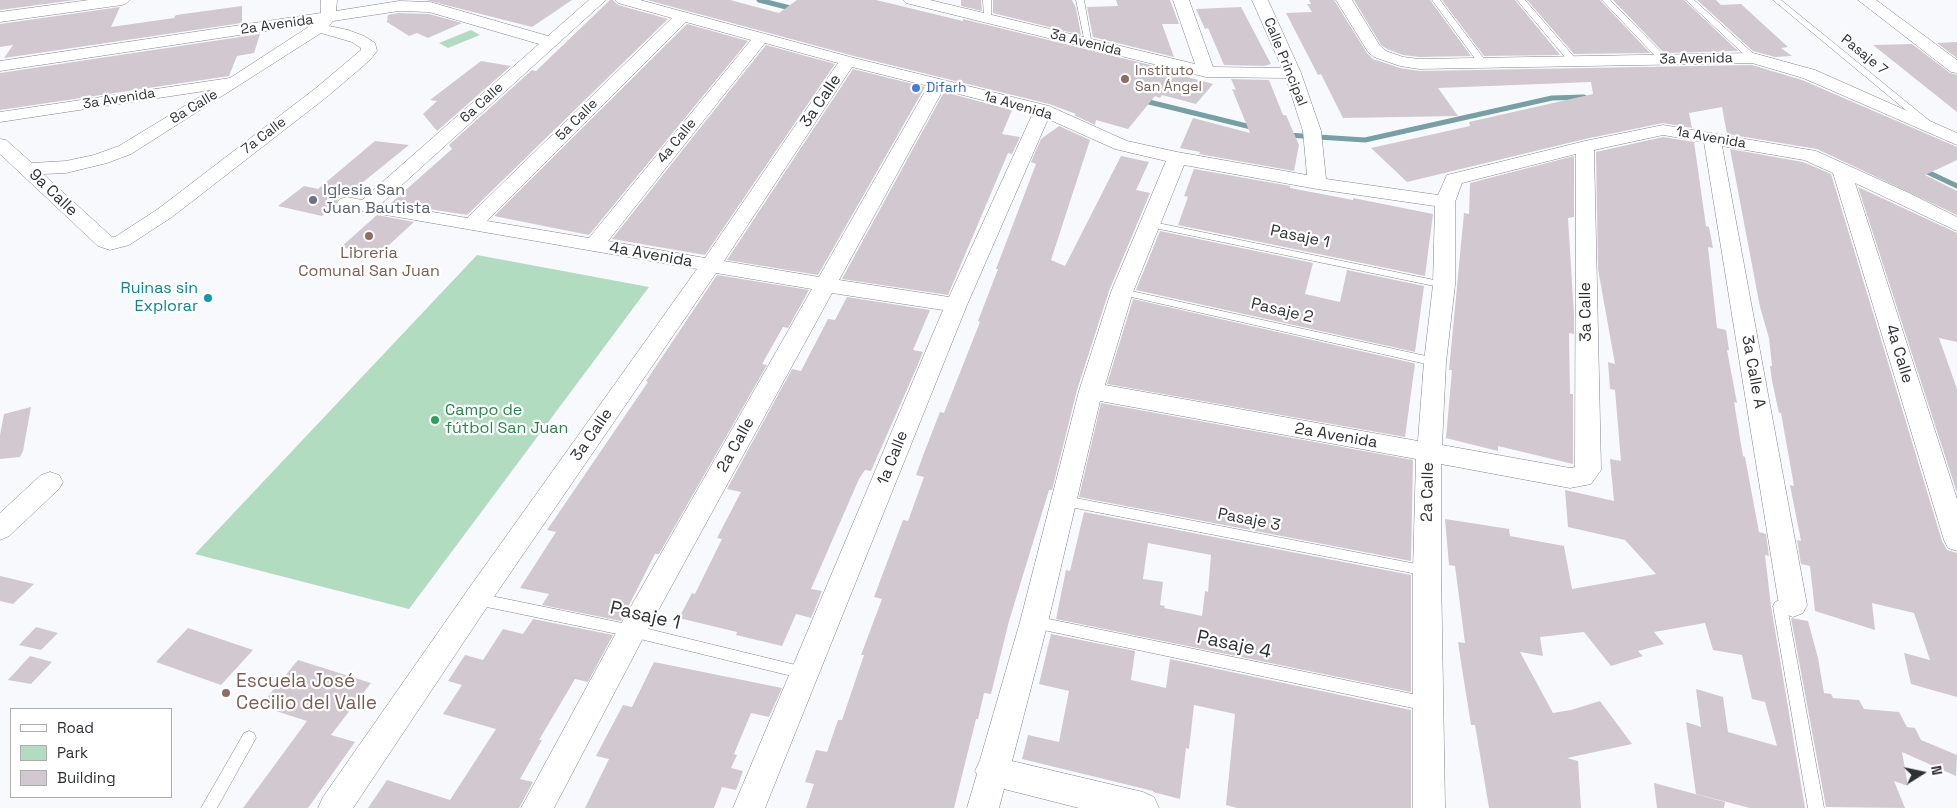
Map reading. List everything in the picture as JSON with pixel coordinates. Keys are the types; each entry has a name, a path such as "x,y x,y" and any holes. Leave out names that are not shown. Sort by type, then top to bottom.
{"street":[{"path":"0,17 122,0"},
{"name":"6a Calle","path":"368,206 598,0"},
{"name":"1a Avenida","path":"623,0 848,61 1043,110 1121,144 1177,158 1317,183 1450,190 1585,146 1663,130 1809,155 1957,225"},
{"name":"3a Avenida","path":"911,0 1206,72 1293,73"},
{"path":"1181,0 1206,72"},
{"name":"Calle Principal","path":"1260,0 1293,73 1312,138 1317,183"},
{"name":"3a Avenida","path":"1344,0 1369,42 1380,54 1390,58 1419,64 1753,58 1809,74 1957,140"},
{"path":"1866,0 1957,68"},
{"name":"2a Avenida","path":"0,66 325,15 415,5 430,7 551,42"},
{"name":"8a Calle","path":"29,169 66,167 100,159 125,150 238,80 325,15"},
{"name":"7a Calle","path":"105,242 110,244 122,241 165,213 364,58 369,51 369,46 358,39 342,33 325,15"},
{"name":"5a Calle","path":"472,224 682,17"},
{"name":"4a Calle","path":"594,245 761,38"},
{"name":"3a Calle","path":"334,808 477,599 711,265 848,61"},
{"name":"3a Avenida","path":"0,117 238,80"},
{"name":"2a Calle","path":"537,808 632,631 938,84"},
{"name":"1a Calle","path":"749,808 956,305 1043,110"},
{"name":"3a Calle A","path":"1712,138 1786,606"},
{"name":"9a Calle","path":"0,144 29,169 64,205 105,242"},
{"name":"3a Calle","path":"1582,477 1588,470 1585,146"},
{"path":"983,808 991,771 1034,622 1091,391 1122,292 1148,224 1177,158"},
{"name":"4a Calle","path":"1842,169 1957,540"},
{"name":"2a Calle","path":"1429,808 1427,704 1428,453 1435,362 1444,285 1450,190"},
{"name":"4a Avenida","path":"347,202 826,285 956,305"},
{"name":"2a Avenida","path":"1091,391 1570,478 1582,477"},
{"path":"0,528 50,482"},
{"path":"991,771 1143,808"}],"lane":[{"path":"986,0 988,19"},
{"path":"1080,0 1089,43"},
{"path":"1436,0 1482,62"},
{"path":"1521,0 1573,61"},
{"path":"1606,0 1663,59"},
{"path":"1690,0 1753,58"},
{"name":"Pasaje 7","path":"1777,0 1934,130"},
{"name":"Pasaje 1","path":"1148,224 1444,285"},
{"name":"Pasaje 2","path":"1122,292 1435,362"},
{"name":"Pasaje 3","path":"1065,501 1427,571"},
{"name":"Pasaje 1","path":"477,599 632,631 804,673"},
{"path":"1786,606 1816,808"},
{"name":"Pasaje 4","path":"1034,622 1427,704"},
{"path":"210,808 250,738"}],"green space":[{"path":"471,30 480,35 448,48 439,43"},
{"name":"Campo de fútbol San Juan","path":"477,255 649,287 409,609 195,554"}],"building":[{"path":"0,0 75,0 0,10"},
{"path":"426,0 572,0 532,27"},
{"path":"610,0 613,0 618,5 668,19 467,215 391,203 452,149 449,145 532,70 536,71"},
{"path":"647,0 730,0 779,13 797,0 876,0 963,21 963,19 1179,72 1180,75 1213,84 1196,104 1162,95 1160,98 1155,96 1128,129 1096,120 1095,125 1074,115 1076,114 1049,104 854,56"},
{"path":"961,0 981,0 982,11 961,6"},
{"path":"993,0 1072,0 1076,8 1081,35 993,13"},
{"path":"1116,0 1170,0 1179,24 1162,24 1174,57 1093,37 1087,7 1118,6"},
{"path":"1309,0 1334,0 1367,53 1373,59 1400,68 1419,71 1752,65 1802,80 1957,147 1957,160 1925,175 1957,191 1957,215 1817,149 1727,134 1722,107 1689,113 1692,128 1663,123 1585,139 1407,182 1371,148 1470,126 1469,122 1593,94 1591,82 1438,88 1458,116 1343,118 1321,74 1318,75 1286,13 1312,12 1307,4 1311,4"},
{"path":"1354,0 1430,0 1471,56 1419,57 1403,55 1387,49 1381,45"},
{"path":"1442,0 1515,0 1560,55 1484,56"},
{"path":"1527,0 1600,0 1650,53 1574,54"},
{"path":"1613,0 1684,0 1738,51 1664,53"},
{"path":"1697,0 1716,0 1721,5 1741,4 1788,47 1781,48 1792,56 1775,57 1753,51"},
{"path":"242,6 242,23 4,58 13,45 0,47 0,24 120,7 111,27 174,18 176,15"},
{"path":"1241,7 1271,64 1264,66 1224,65 1208,28 1205,29 1196,9"},
{"path":"399,13 429,14 462,23 428,38 417,33 409,36 387,22 388,15"},
{"path":"687,24 748,41 589,235 494,216"},
{"path":"260,34 254,53 237,56 229,76 0,110 0,73"},
{"path":"1957,42 1957,58 1937,43"},
{"path":"1912,44 1950,73 1957,75 1957,112 1873,45"},
{"path":"766,45 835,64 705,255 612,239"},
{"path":"481,61 511,66 437,131 423,114 437,101 430,100"},
{"path":"853,69 925,87 818,275 727,260"},
{"path":"1231,79 1269,80 1283,115 1286,115 1299,145 1294,171 1199,154 1200,152 1180,148 1193,118 1250,133 1232,89 1236,90"},
{"path":"944,92 1012,110 1002,134 1020,137 1012,154 1008,153 948,295 842,279"},
{"path":"1059,126 1090,140 1051,260 1065,266 1121,156 1149,162 1136,190 1150,193 1109,291 1077,390 1052,490 1049,490 1009,621 991,694 984,693 954,808 806,808 814,784 805,782 816,750 827,752 838,720 842,720 864,655 861,655 882,599 874,597 903,520 908,521 924,477 916,475 924,453 940,412 944,413 980,322 978,321 998,269 996,269 1036,164 1031,162 1041,139"},
{"path":"1663,137 1694,142 1706,226 1709,227 1713,248 1708,247 1717,328 1726,330 1729,350 1727,350 1737,403 1734,402 1743,456 1745,457 1759,532 1766,534 1769,556 1765,555 1771,606 1805,808 1750,808 1696,794 1686,722 1701,727 1696,689 1723,697 1728,732 1777,746 1765,702 1752,699 1742,655 1713,650 1705,623 1654,632 1664,644 1638,651 1643,656 1611,666 1584,632 1540,637 1543,656 1520,652 1553,713 1571,710 1600,701 1632,744 1567,758 1578,761 1581,808 1489,808 1475,725 1471,725 1463,675 1458,642 1465,643 1455,566 1449,565 1445,519 1509,529 1510,536 1564,546 1572,589 1656,574 1625,540 1568,527 1565,490 1614,501 1610,459 1621,461 1615,390 1610,389 1608,362 1615,364 1598,269 1596,152"},
{"path":"375,141 409,145 347,195 338,198 336,205 322,216 278,206 304,186 318,189"},
{"path":"1730,149 1803,162 1831,174 1942,541 1947,550 1957,553 1957,697 1911,684 1904,653 1930,660 1914,613 1872,603 1875,630 1815,611 1810,566 1801,564 1797,540 1801,541 1790,485 1794,486 1781,413 1779,413 1772,381 1769,338 1760,307"},
{"path":"1574,156 1574,217 1568,218 1574,315 1574,334 1569,333 1570,394 1573,394 1573,464 1498,446 1498,451 1446,438 1452,370 1449,370 1464,213 1469,214 1470,183"},
{"path":"1194,169 1433,214 1425,276 1178,225 1188,197 1184,196"},
{"path":"1858,187 1957,233 1957,342 1939,338 1957,389 1957,493"},
{"path":"377,215 414,222 378,255 341,247"},
{"path":"1160,231 1313,263 1305,294 1340,302 1347,270 1424,286 1415,352 1136,290"},
{"path":"717,275 809,290 788,328 783,327 762,364 767,365 659,554 655,554 621,621 542,605 549,594 520,588 556,532 547,530 648,382 646,381"},
{"path":"847,297 930,310 913,350 923,352 916,369 871,471 865,470 859,479 811,589 822,591 811,618 796,614 782,646 736,635 737,632 679,618 692,593 695,594 722,539 717,538 741,492 727,489 792,369 801,371 828,319 835,320"},
{"path":"1133,299 1415,364 1405,437 1107,384"},
{"path":"1101,403 1413,460 1411,561 1079,497"},
{"path":"31,407 23,451 20,457 0,459 0,435 4,414"},
{"path":"1084,512 1411,575 1411,692 1056,619 1066,570 1070,571","holes":["1148,543 1211,555 1208,592 1205,591 1202,616 1164,608 1165,606 1160,605 1163,582 1143,579"]},
{"path":"0,576 34,584 13,604 0,601"},
{"path":"1791,618 1808,621 1818,658 1824,693 1831,694 1833,698 1859,700 1864,709 1899,712 1907,727 1915,728 1921,740 1957,755 1956,776 1902,752 1908,786 1894,781 1905,808 1826,807"},
{"path":"533,619 613,635 588,682 575,679 539,740 542,740 520,779 533,782 519,808 368,808 387,780 450,800 496,729 443,714 462,685 448,681 465,655 483,660 503,629 523,634"},
{"path":"36,627 58,633 41,650 19,645"},
{"path":"188,628 253,650 221,685 156,662"},
{"path":"1051,634 1135,651 1131,680 1166,688 1170,659 1411,710 1411,808 1237,808 1226,805 1235,714 1194,705 1189,749 1186,748 1180,799 1022,759 1028,735 1059,742 1069,691 1039,684"},
{"path":"30,656 52,662 31,684 8,680"},
{"path":"298,660 371,683 331,735 355,742 308,808 243,808 307,721 260,706"},
{"path":"654,662 782,688 769,717 751,713 734,754 737,755 731,768 743,771 736,790 722,787 714,808 585,808 609,759 596,756 623,705 632,707"},
{"path":"1654,783 1725,802 1724,808 1657,808"}],"waterway":[{"path":"759,0 794,9"},
{"path":"1287,135 1365,140 1552,98 1584,97"},
{"path":"1141,100 1255,128"},
{"path":"1921,169 1957,186"}],"place":[{"name":"Instituto San Ángel","path":"1125,79"},
{"name":"Difarh","path":"916,88"},
{"name":"Iglesia San Juan Bautista","path":"313,200"},
{"name":"Libreria Comunal San Juan","path":"369,236"},
{"name":"Ruinas sin Explorar","path":"208,298"},
{"name":"Campo de fútbol San Juan","path":"435,420"},
{"name":"Escuela José Cecilio del Valle","path":"226,693"}]}
